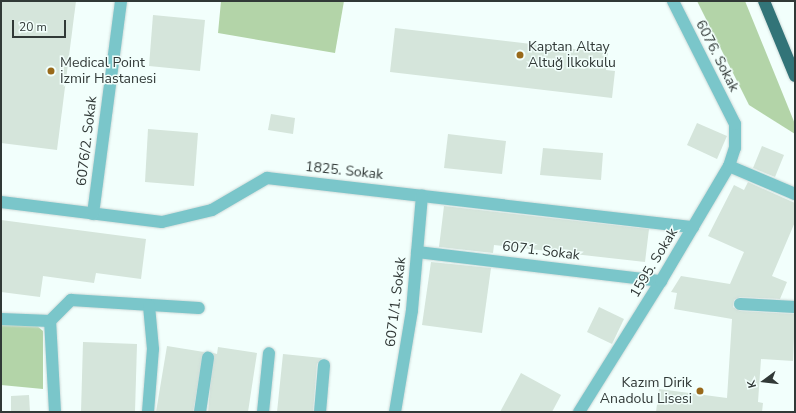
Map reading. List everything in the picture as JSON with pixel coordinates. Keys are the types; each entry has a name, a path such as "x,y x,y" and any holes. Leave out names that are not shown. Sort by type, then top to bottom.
{"highway":[{"path":"764,1 795,76"}],"street":[{"name":"6076/2. Sokak","path":"93,214 121,1"},
{"name":"6076. Sokak","path":"673,1 735,124"},
{"name":"1595. Sokak","path":"579,412 661,281 729,166 735,148 735,124"},
{"path":"729,166 795,194"},
{"name":"1825. Sokak","path":"1,202 162,222 212,210 267,178 693,227"},
{"name":"6071/1. Sokak","path":"396,412 418,252 422,195"},
{"name":"6071. Sokak","path":"418,252 661,281"},
{"path":"1,319 50,321 71,300 199,308"},
{"path":"740,304 795,307"},
{"path":"148,412 152,349 149,306"},
{"path":"50,321 55,412"},
{"path":"263,412 269,353"},
{"path":"200,412 208,358"},
{"path":"320,412 324,365"}],"green space":[{"path":"221,1 344,1 335,53 218,33"},
{"path":"697,1 745,1 795,124 795,134 749,105"},
{"path":"1,325 36,325 43,331 43,389 1,385"}],"building":[{"path":"1,1 76,1 57,150 1,143"},
{"path":"153,15 205,20 200,71 149,66"},
{"path":"395,28 608,53 606,70 615,71 612,98 390,72"},
{"path":"271,114 295,118 293,134 268,130"},
{"path":"697,123 727,136 717,159 687,145"},
{"path":"148,129 198,133 194,186 145,182"},
{"path":"448,134 506,141 502,174 444,168"},
{"path":"762,146 784,155 775,177 753,168"},
{"path":"543,148 603,153 601,180 540,175"},
{"path":"748,182 795,203 795,222 772,276 787,282 780,299 740,297 734,300 733,307 740,311 795,314 793,361 761,359 758,402 763,403 762,412 656,412 659,389 727,398 732,319 674,309 677,293 671,292 681,276 730,284 744,252 708,236 734,185 744,190"},
{"path":"444,206 649,229 645,262 494,245 493,253 439,247"},
{"path":"1,220 146,239 141,279 96,273 94,283 43,276 40,297 1,292"},
{"path":"431,262 491,268 482,333 422,325"},
{"path":"599,307 624,319 612,344 587,332"},
{"path":"83,342 137,344 135,412 81,412"},
{"path":"167,346 204,352 193,412 156,412"},
{"path":"218,347 257,353 248,412 208,412 213,353 217,354"},
{"path":"283,354 322,358 317,364 313,412 277,412"},
{"path":"521,373 561,395 552,412 500,412"},
{"path":"29,395 30,412 11,412 11,396"}],"place":[{"name":"Kaptan Altay Altuğ İlkokulu","path":"520,55"},
{"name":"Medical Point İzmir Hastanesi","path":"51,71"},
{"name":"Kazım Dirik Anadolu Lisesi","path":"700,391"}]}
